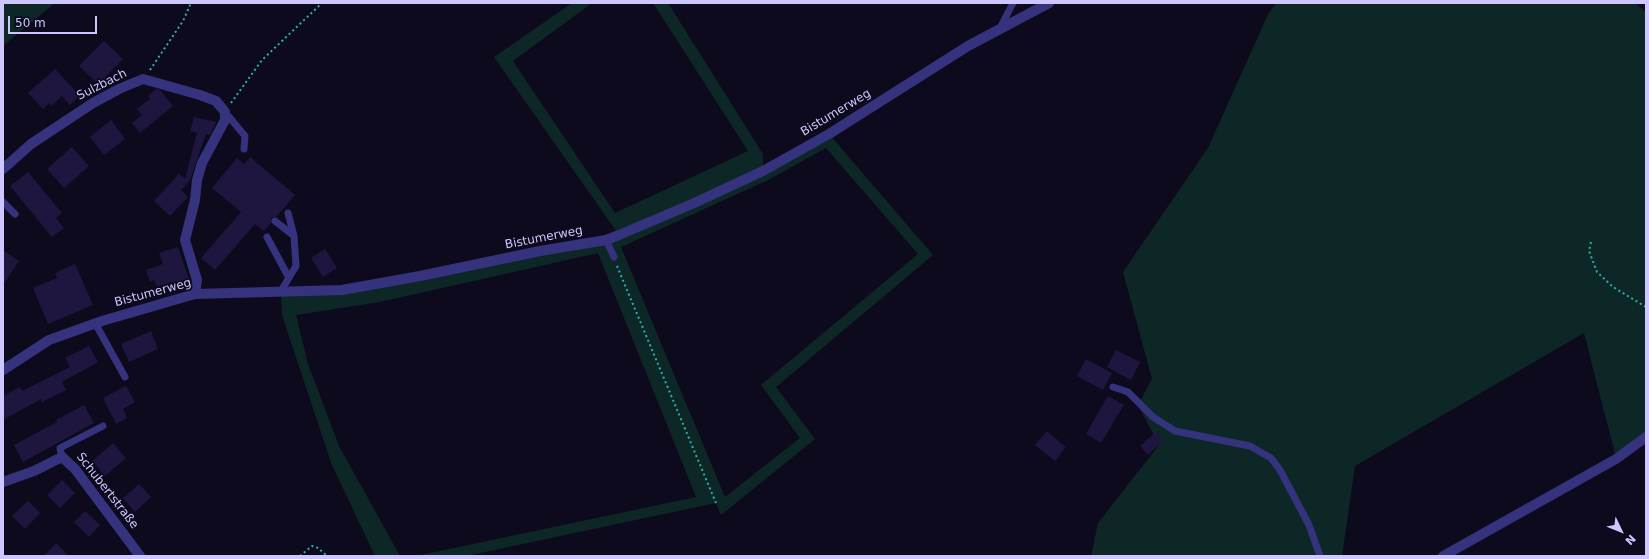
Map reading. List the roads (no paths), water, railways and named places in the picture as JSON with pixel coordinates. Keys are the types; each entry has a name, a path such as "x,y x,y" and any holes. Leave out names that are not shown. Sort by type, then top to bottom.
{"street":[{"name":"Bistumerweg","path":"3,370 49,340 95,323 195,294 342,290 540,251 606,240 692,204 763,171 829,134 968,46 1049,3"},
{"name":"Sulzbach","path":"3,169 31,144 61,124 119,89 143,79 209,98 216,101 225,112"},
{"path":"195,294 197,280 185,240 195,200 197,180 202,163 221,129 225,120 225,112"},
{"path":"1443,556 1616,459 1646,437"},
{"name":"Schubertstraße","path":"3,482 34,471 62,457 75,469 140,556"}],"lane":[{"path":"999,30 1013,3"},
{"path":"225,112 245,136 244,149"},
{"path":"3,202 15,214"},
{"path":"281,291 296,266 294,236 288,214"},
{"path":"275,221 294,236"},
{"path":"267,236 289,278"},
{"path":"606,240 614,257"},
{"path":"95,323 126,377"},
{"path":"1113,387 1128,392 1153,417 1175,431 1250,446 1258,449 1271,458 1280,470 1310,525 1320,556"},
{"path":"62,457 60,448 103,426"}]}
